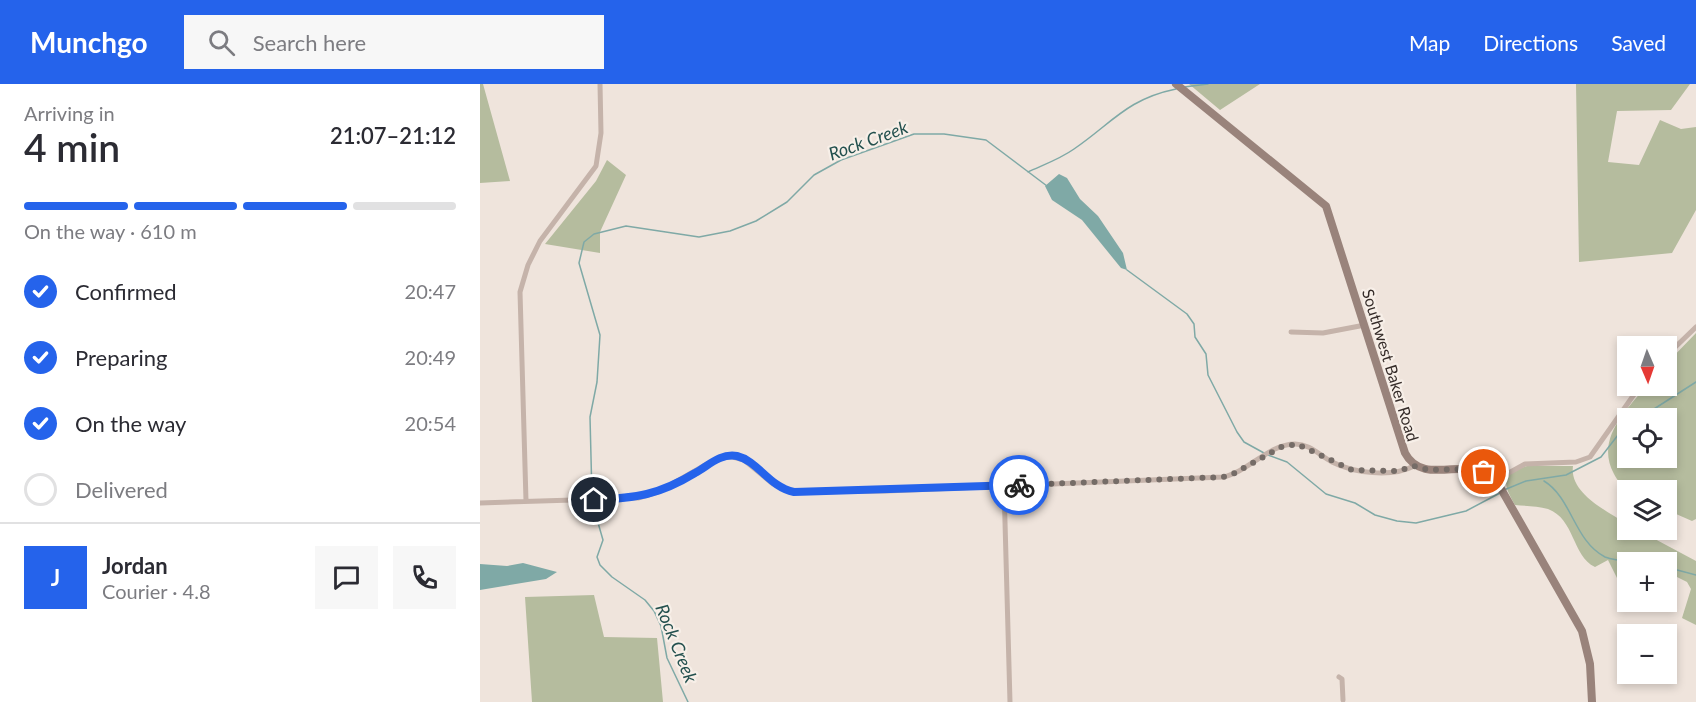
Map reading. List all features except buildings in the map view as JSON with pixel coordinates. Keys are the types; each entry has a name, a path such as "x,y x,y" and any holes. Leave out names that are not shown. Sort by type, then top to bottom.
{"main road":[{"name":"Southwest Baker Road","path":"1176,84 1326,206 1403,450 1414,466 1429,470 1474,469 1490,474 1496,480"},
{"path":"1496,480 1582,631 1590,664 1592,702"}],"street":[{"path":"526,501 520,292 528,264 540,241 596,166 601,133 600,84"},
{"path":"1291,332 1323,333 1365,325"},
{"path":"1677,345 1696,327"},
{"path":"1496,480 1525,464 1574,463 1590,457 1633,396"},
{"path":"480,503 638,498 658,492 707,464 729,456 744,460 773,484 794,492 1223,477 1235,473 1281,447 1297,444 1352,470 1398,471 1414,466"},
{"path":"1004,486 1010,702"},
{"path":"1339,677 1342,679 1343,700"}],"green space":[{"path":"480,84 483,84 510,181 480,183"},
{"path":"1189,84 1260,84 1220,110"},
{"path":"1576,84 1690,84 1671,110 1617,111 1608,162 1639,165 1660,120 1681,129 1696,127 1696,210 1672,253 1579,262"},
{"path":"607,160 626,175 600,232 600,253 545,244 596,181"},
{"path":"1696,333 1696,519 1692,521 1677,514 1677,480 1618,480 1615,476 1609,461 1608,449 1617,423 1617,468 1677,468 1677,408 1628,408 1638,396 1677,396 1677,353"},
{"path":"1527,466 1573,466 1573,476 1583,493 1617,518 1617,540 1657,540 1696,561 1696,625 1682,618 1691,589 1687,582 1677,577 1677,552 1617,552 1617,578 1608,560 1595,567 1587,562 1564,521 1557,514 1544,508 1515,505 1506,481 1508,476"},
{"path":"594,595 604,637 657,638 663,702 532,702 525,597"}],"water":[{"path":"1059,174 1067,178 1080,199 1098,216 1123,253 1127,270 1121,268 1082,220 1052,200 1045,186"},
{"path":"523,563 557,572 546,579 480,590 480,564 507,566"}],"waterway":[{"path":"1184,87 1208,84"},
{"path":"1028,172 1069,153 1132,106 1159,93 1176,89"},
{"name":"Rock Creek","path":"592,497 590,417 597,382 600,335 579,263 584,242 594,234 626,226 699,237 730,231 756,221 787,202 814,175 841,160 914,134 944,134 986,140 1047,186"},
{"name":"Rock Creek","path":"1127,270 1187,314 1194,324 1195,337 1206,354 1208,375 1237,432 1244,442 1264,453"},
{"name":"Rock Creek","path":"1656,408 1696,382"},
{"name":"Rock Creek","path":"1504,490 1526,481 1566,475 1601,457 1617,436"},
{"name":"Rock Creek","path":"1268,455 1287,462 1326,494 1355,503 1375,515 1397,521 1416,523 1466,511 1500,493"},
{"path":"1544,481 1561,498 1586,541 1605,557 1617,560"},
{"name":"Rock Creek","path":"592,502 603,540 597,557 600,565 612,577 645,600 654,611 661,626 667,658 688,702"},
{"path":"1677,570 1696,575"}],"way so far":[{"path":"1019,485 1223,477 1289,444 1313,449 1332,462 1352,470 1398,471 1414,466 1429,470 1474,469 1484,472"}],"route":[{"path":"594,500 638,498 658,492 707,464 729,456 737,456 773,484 786,491 794,492 886,491 1019,485"}]}
